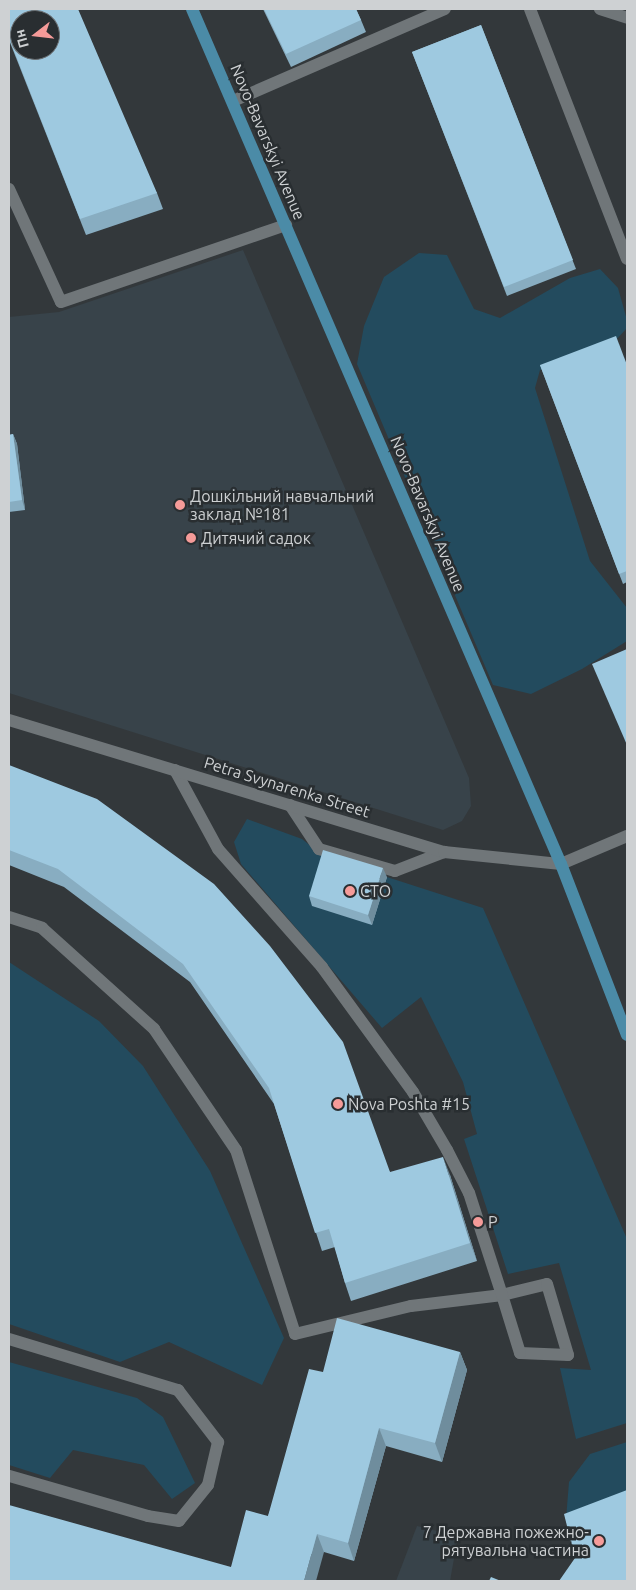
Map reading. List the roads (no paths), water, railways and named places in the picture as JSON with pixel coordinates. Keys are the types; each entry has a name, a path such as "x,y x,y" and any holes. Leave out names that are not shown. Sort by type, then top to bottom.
{"main road":[{"name":"Novo-Bavarskyi Avenue","path":"192,9 561,864 627,1035"}],"street":[{"path":"233,102 445,9"},
{"path":"530,9 627,259"},
{"path":"600,9 627,18"},
{"path":"9,189 60,302 286,225"},
{"name":"Petra Svynarenka Street","path":"9,720 444,852 561,864"},
{"path":"9,917 42,928 154,1029 236,1150 295,1334 411,1306 502,1295 547,1284 568,1355 520,1353 502,1295 469,1193 413,1092 322,967 218,850 175,770"},
{"path":"290,805 319,849 395,871 444,852"},
{"path":"561,864 627,836"},
{"path":"9,1339 178,1390 218,1442 208,1485 179,1521 148,1516 9,1476"}],"place":[{"name":"Дошкільний навчальний заклад №181","path":"180,505"},
{"name":"Дитячий садок","path":"191,538"},
{"name":"СТО","path":"350,891"},
{"name":"Nova Poshta #15","path":"338,1104"},
{"name":"Р","path":"478,1222"},
{"name":"7 Державна пожежно- рятувальна частина","path":"599,1541"}]}
